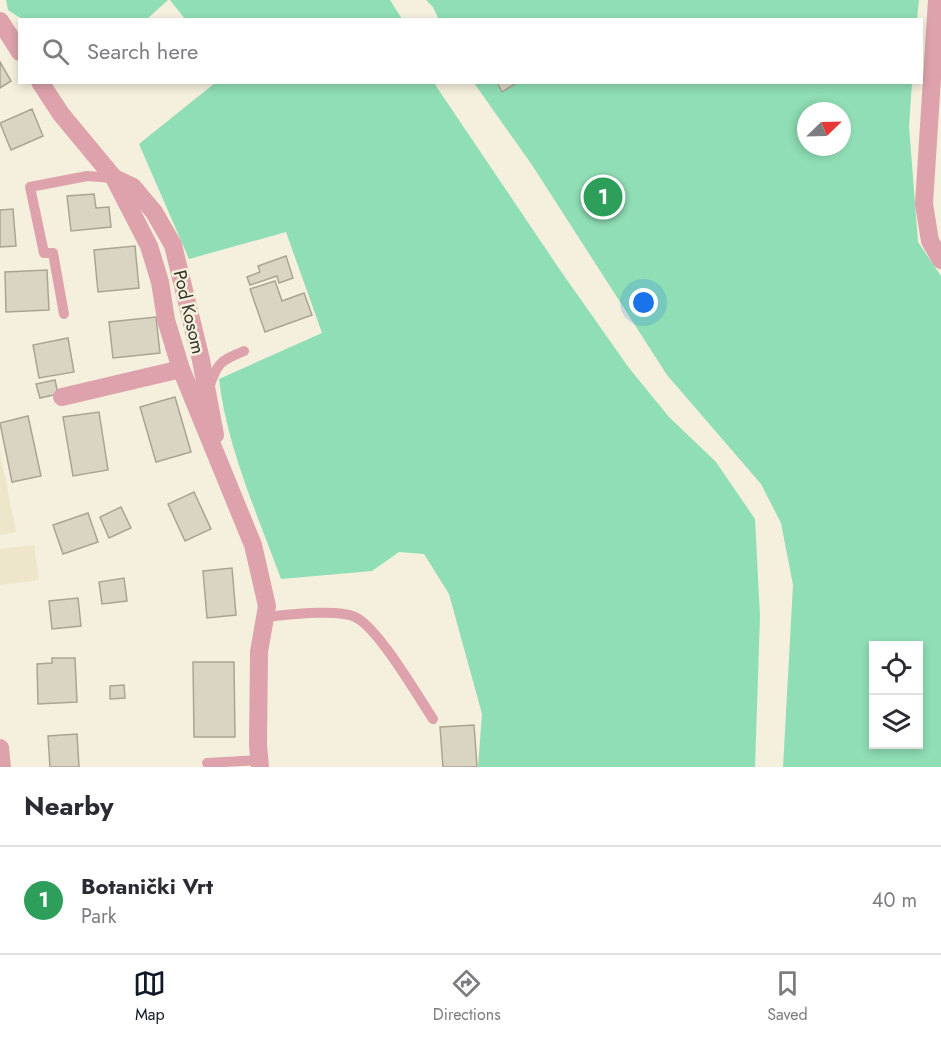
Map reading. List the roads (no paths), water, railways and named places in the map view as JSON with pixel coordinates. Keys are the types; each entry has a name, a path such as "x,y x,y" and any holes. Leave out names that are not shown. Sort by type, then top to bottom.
{"street":[{"path":"937,0 924,204 930,242 941,260"},
{"path":"0,21 18,49"},
{"name":"Pod Kosom","path":"41,84 61,114 114,178 149,246 160,282 166,320 182,369 253,545 267,606 259,652 260,764"},
{"name":"Pod Kosom","path":"114,178 133,187 154,212 173,244 190,313 221,469"},
{"name":"Pod Kosom","path":"62,397 182,369"},
{"path":"0,748 2,767"}],"lane":[{"path":"64,314 53,253 44,253 30,187 87,176 114,178"},
{"path":"207,394 216,368 224,359 244,351"},
{"path":"265,617 332,613 357,618 374,632 433,719"},
{"path":"207,763 260,764"}],"place":[{"name":"Botanički Vrt","path":"603,197"}]}
